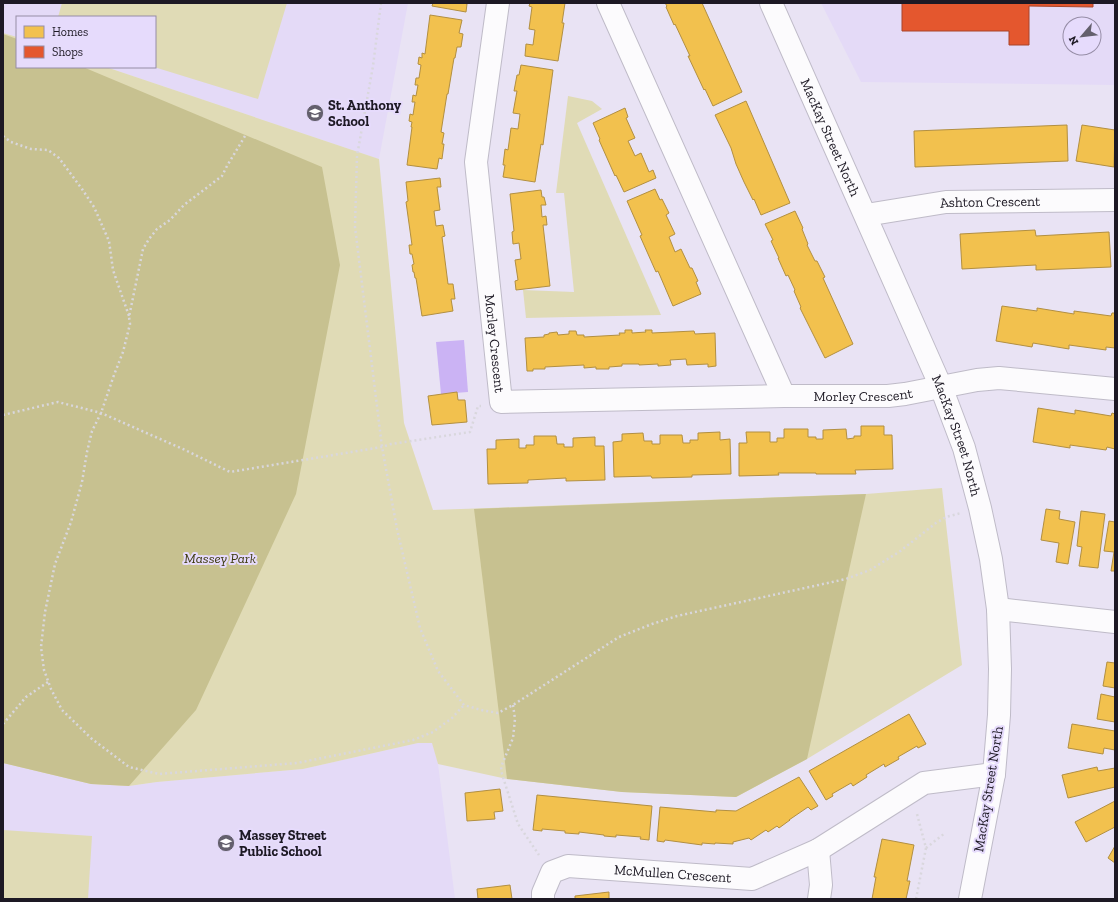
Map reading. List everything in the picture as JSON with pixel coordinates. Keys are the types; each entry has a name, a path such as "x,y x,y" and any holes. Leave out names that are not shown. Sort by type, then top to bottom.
{"street":[{"name":"Morley Crescent","path":"498,3 476,162 501,402 784,396 888,396 941,387"},
{"path":"608,3 784,396"},
{"name":"MacKay Street North","path":"772,3 941,387 964,448 980,508 991,560 998,610 1000,669 999,715 994,774 970,899"},
{"name":"Ashton Crescent","path":"866,215 946,202 1115,200"},
{"path":"941,387 977,380 999,378 1115,389"},
{"path":"998,610 1115,622"},
{"name":"McMullen Crescent","path":"552,872 568,866 752,879 818,850 924,783 994,774"},
{"path":"818,850 821,885 819,899"},
{"path":"544,899 543,893 552,872"}],"path":[{"path":"3,8 5,3"},
{"path":"381,3 373,66 357,156 355,227 382,447 397,529 420,628 438,671 464,705 498,713 513,705 619,637 677,616 846,579 870,570 899,552 946,517 980,508"},
{"path":"3,136 11,142 31,149 48,150 59,158 82,189 94,207 109,241 113,270 130,324 123,352 102,413 92,430 82,482 71,522 55,564 48,598 41,647 44,670 50,689 62,710 92,739 129,768 158,774 297,763 412,740 433,732 452,718 464,705"},
{"path":"129,317 143,249 149,239 156,229 170,220 184,205 222,176 245,136"},
{"path":"3,415 58,402 102,413 183,449 230,472 470,432 478,406 501,402"},
{"path":"3,724 26,697 48,682"},
{"path":"513,705 515,719 513,738 501,767 502,774 518,824 552,872"},
{"path":"911,791 926,848 916,899"},
{"path":"926,848 945,833"}],"shaded area":[{"name":"St. Anthony School","path":"4,3 408,3 379,159 109,68 156,68 156,16 16,16 16,37 3,33"},
{"path":"821,3 1115,3 1115,85 861,82"},
{"path":"464,340 468,392 441,394 436,342"},
{"name":"Massey Street Public School","path":"418,743 433,743 438,764 455,899 3,899 3,763 91,784 129,786 157,782 303,769"}],"green space":[{"path":"62,3 287,3 258,99 156,68 156,16 58,16"},
{"name":"Massey Park","path":"3,33 16,37 16,68 109,68 379,159 404,423 433,510 866,494 942,488 962,665 807,759 736,797 622,792 507,779 438,764 432,743 418,743 303,769 157,782 129,786 91,784 3,763"},
{"path":"3,34 16,39 16,68 85,68 322,167 340,265 296,494 196,710 129,786 91,784 3,763"},
{"path":"568,96 592,101 602,109 577,123 661,315 526,318 523,290 574,292 564,193 556,193"},
{"path":"866,494 807,759 736,797 622,792 507,779 474,509"},
{"path":"3,830 92,836 88,899 3,899"}],"building: Homes":[{"path":"433,3 464,3 467,4 466,12 432,6"},
{"path":"530,3 565,3 562,23 564,23 558,61 525,56 526,44 533,45 535,30 529,29 532,7 529,6"},
{"path":"665,3 702,3 742,92 713,106 688,56 690,56 675,24 674,25"},
{"path":"430,15 462,20 459,33 463,34 461,47 457,47 454,58 447,94 441,132 444,133 442,159 439,158 437,169 407,165 412,127 412,122 409,121 410,114 413,115 415,102 412,102 413,95 416,96 418,85 415,85 416,78 419,78 421,65 418,64 419,57 422,58 422,53 425,54"},
{"path":"521,65 553,70 543,145 541,144 535,182 503,177 505,149 508,150 511,128 518,129 520,114 513,113 517,91 514,91 517,75 519,75"},
{"path":"746,101 790,203 761,215 744,182 731,148 715,115"},
{"path":"625,108 628,117 626,118 635,138 628,141 635,156 641,153 649,172 653,170 656,178 624,192 616,175 615,176 593,123"},
{"path":"1067,125 1068,161 915,167 914,131"},
{"path":"1082,125 1115,130 1114,167 1076,161"},
{"path":"440,178 441,187 437,187 440,210 434,211 436,226 443,225 445,236 442,237 448,284 453,284 455,299 451,299 453,311 422,316 416,278 413,272 412,265 414,264 412,254 410,254 409,245 412,245 406,202 408,201 406,182"},
{"path":"655,189 660,200 662,199 669,213 666,215 675,234 669,237 675,252 681,249 698,281 696,282 701,294 673,306 658,271 656,272 640,236 642,235 627,201"},
{"path":"541,190 542,197 544,197 546,205 541,205 542,217 546,216 547,225 543,225 550,286 516,290 515,281 518,280 515,260 521,259 519,243 513,244 512,232 514,231 510,194"},
{"path":"795,211 803,228 802,229 808,244 807,245 825,277 823,278 853,344 825,358 800,308 801,307 794,291 795,290 788,275 786,276 771,241 773,240 765,224"},
{"path":"1035,230 1036,236 1109,232 1111,267 1036,270 1036,265 962,269 960,234"},
{"path":"1002,306 1037,311 1037,308 1074,314 1074,311 1111,316 1112,313 1115,313 1115,348 1106,347 1106,350 1069,345 1069,349 1033,343 1032,347 996,341"},
{"path":"625,330 632,330 632,333 652,330 652,333 694,331 695,334 715,333 716,366 708,367 708,364 687,365 686,359 670,360 671,365 658,366 658,364 622,364 622,366 609,367 609,369 596,369 596,367 584,368 584,365 545,367 545,369 533,369 533,371 527,371 525,338 544,337 544,335 549,333 557,332 558,335 569,334 569,331 576,331 577,335 584,335 584,337 620,335 619,333 625,333"},
{"path":"457,392 458,400 465,400 467,422 432,425 428,396"},
{"path":"1038,408 1075,414 1075,410 1111,416 1112,413 1115,414 1115,449 1107,447 1106,450 1070,445 1070,448 1033,442"},
{"path":"861,426 884,426 884,435 892,435 893,469 855,470 856,474 778,473 779,475 739,476 739,443 747,443 746,432 770,432 770,442 777,442 777,438 784,438 784,429 808,429 808,437 823,439 823,430 846,429 847,439 854,438 854,436 861,436"},
{"path":"720,432 720,440 730,439 731,474 692,475 692,477 614,477 613,442 622,441 622,434 643,433 644,441 652,441 652,444 660,444 660,435 682,435 683,443 690,443 690,440 698,440 698,433"},
{"path":"534,436 556,436 557,444 564,444 564,447 573,447 573,438 595,437 595,446 604,446 605,480 566,481 566,478 528,480 528,483 488,484 487,449 496,449 496,440 519,439 519,448 526,448 526,445 534,445"},
{"path":"1046,509 1060,511 1059,519 1075,522 1068,564 1056,562 1059,543 1041,540"},
{"path":"1081,511 1105,514 1098,568 1079,566 1082,547 1077,546"},
{"path":"1109,521 1115,522 1115,571 1111,571 1114,552 1104,551"},
{"path":"1107,662 1115,663 1115,688 1103,686"},
{"path":"1101,694 1115,697 1115,722 1097,719"},
{"path":"909,714 926,744 918,748 917,746 898,757 899,759 885,767 884,764 866,775 867,777 853,786 851,783 832,794 833,796 826,800 809,771"},
{"path":"1072,724 1115,731 1115,750 1104,748 1103,754 1068,748"},
{"path":"1097,767 1098,771 1115,768 1115,787 1068,798 1062,775"},
{"path":"799,777 818,806 811,810 808,807 779,828 777,826 768,832 766,830 751,840 749,838 733,842 733,844 702,843 702,845 665,840 664,842 657,841 660,807 716,812 716,810 736,811"},
{"path":"500,789 503,811 494,812 495,819 467,821 465,793"},
{"path":"537,795 652,806 649,840 640,839 641,837 616,835 616,837 579,832 579,834 542,829 542,831 533,830"},
{"path":"1115,801 1115,827 1086,842 1075,822"},
{"path":"882,839 914,845 907,881 910,881 906,899 872,899 876,877 874,877"},
{"path":"1115,846 1115,863 1108,858"},
{"path":"510,885 512,899 478,899 477,889"},
{"path":"609,892 609,899 575,899 575,896"}],"building: Shops":[{"path":"902,3 1093,3 1093,7 1029,6 1029,45 1009,45 1009,31 902,31"}],"place":[{"name":"St. Anthony School","path":"315,113"},
{"name":"Massey Street Public School","path":"226,843"}]}
